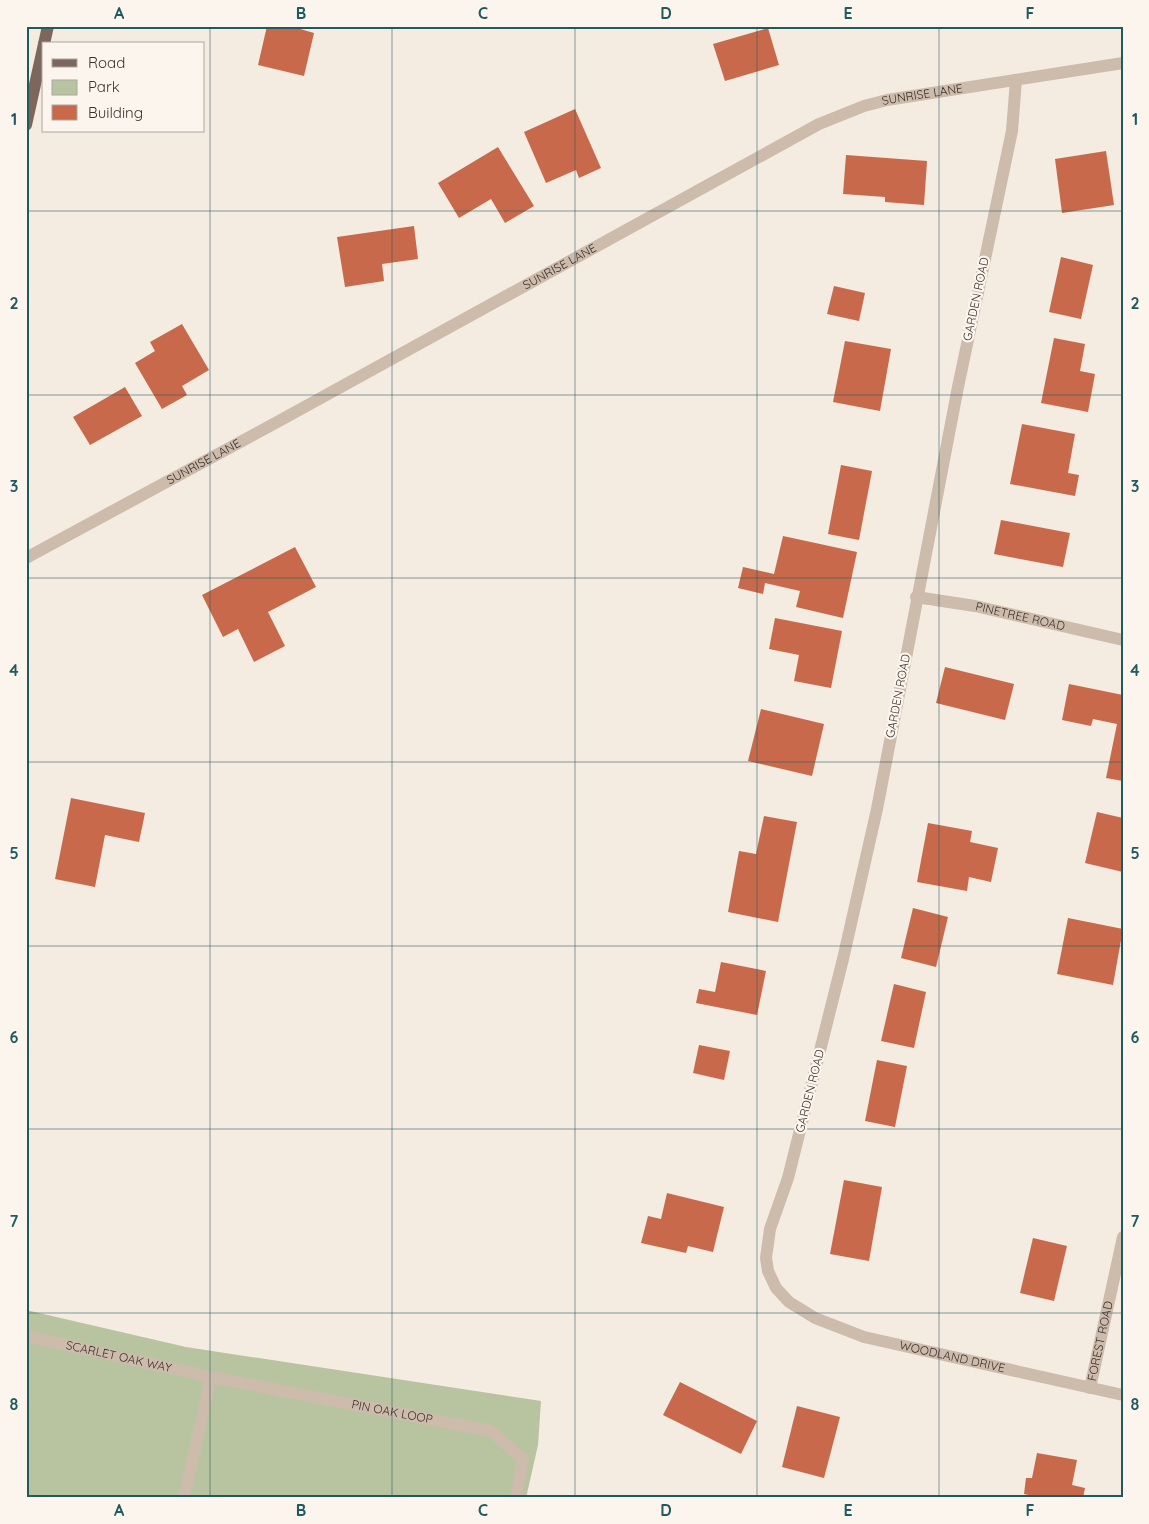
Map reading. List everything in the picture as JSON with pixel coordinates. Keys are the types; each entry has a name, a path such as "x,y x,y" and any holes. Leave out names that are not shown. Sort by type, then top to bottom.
{"main road":[{"path":"44,42 48,26"},
{"path":"26,125 42,53"}],"street":[{"name":"SUNRISE LANE","path":"26,558 819,124 864,106 888,100 1123,63"},
{"name":"GARDEN ROAD","path":"789,1302 776,1288 768,1271 766,1258 770,1229 788,1178 843,959 877,809 958,387 1012,131 1016,80"},
{"name":"PINETREE ROAD","path":"916,598 975,606 1123,640"},
{"name":"FOREST ROAD","path":"1090,1388 1123,1237"},
{"name":"WOODLAND DRIVE","path":"789,1302 815,1318 864,1338 1123,1395"},
{"name":"SCARLET OAK WAY","path":"26,1336 211,1377"},
{"path":"184,1498 211,1377"},
{"name":"PIN OAK LOOP","path":"211,1377 491,1431 523,1459 516,1498"}],"green space":[{"path":"26,1310 186,1347 541,1401 538,1445 526,1498 26,1498"}],"building":[{"path":"267,26 290,26 314,33 304,76 258,65"},
{"path":"768,28 779,65 725,81 713,44"},
{"path":"575,109 601,168 579,178 576,170 546,183 524,132"},
{"path":"498,147 534,206 505,223 491,199 459,218 438,183"},
{"path":"1106,151 1114,205 1062,213 1055,159"},
{"path":"846,155 927,161 924,205 885,202 885,197 843,194"},
{"path":"414,226 418,259 382,264 384,281 345,287 337,237"},
{"path":"1061,257 1093,265 1081,319 1049,312"},
{"path":"834,286 865,293 859,321 827,314"},
{"path":"182,324 209,370 182,386 187,395 162,409 135,363 155,351 150,342"},
{"path":"1054,338 1085,344 1080,371 1095,374 1088,412 1041,403"},
{"path":"845,341 891,349 880,411 833,402"},
{"path":"125,387 142,416 90,445 73,417"},
{"path":"1022,424 1075,434 1068,473 1079,475 1075,496 1010,484"},
{"path":"841,465 872,471 859,540 828,534"},
{"path":"1001,520 1070,533 1063,567 994,554"},
{"path":"783,536 857,552 843,618 796,607 800,591 765,583 763,594 738,588 743,567 774,574"},
{"path":"295,547 316,587 268,612 285,646 254,662 238,629 223,637 202,595"},
{"path":"775,618 842,631 831,688 794,681 799,655 769,649"},
{"path":"945,667 1014,684 1005,720 936,703"},
{"path":"1069,684 1123,695 1123,781 1106,778 1117,724 1093,719 1091,726 1062,720"},
{"path":"761,709 824,724 812,776 748,761"},
{"path":"71,798 145,813 139,842 105,835 95,887 55,879"},
{"path":"1097,812 1123,818 1123,872 1085,863"},
{"path":"764,816 797,822 778,922 728,912 739,851 756,854"},
{"path":"928,823 972,831 970,842 998,848 991,882 969,877 967,891 917,882"},
{"path":"913,908 948,917 936,967 901,958"},
{"path":"1068,918 1123,929 1113,985 1057,974"},
{"path":"721,962 766,971 757,1015 696,1003 699,989 715,992"},
{"path":"894,984 926,992 914,1048 881,1041"},
{"path":"699,1045 730,1051 724,1080 693,1073"},
{"path":"877,1060 907,1066 895,1127 865,1121"},
{"path":"844,1180 882,1187 869,1261 830,1254"},
{"path":"667,1193 724,1207 713,1252 688,1246 686,1253 641,1243 648,1216 661,1219"},
{"path":"1033,1238 1067,1246 1054,1301 1020,1293"},
{"path":"680,1382 757,1421 741,1454 663,1415"},
{"path":"797,1406 840,1417 824,1478 782,1467"},
{"path":"1037,1453 1077,1460 1072,1485 1085,1488 1083,1498 1042,1498 1024,1494 1026,1478 1032,1478"}]}
